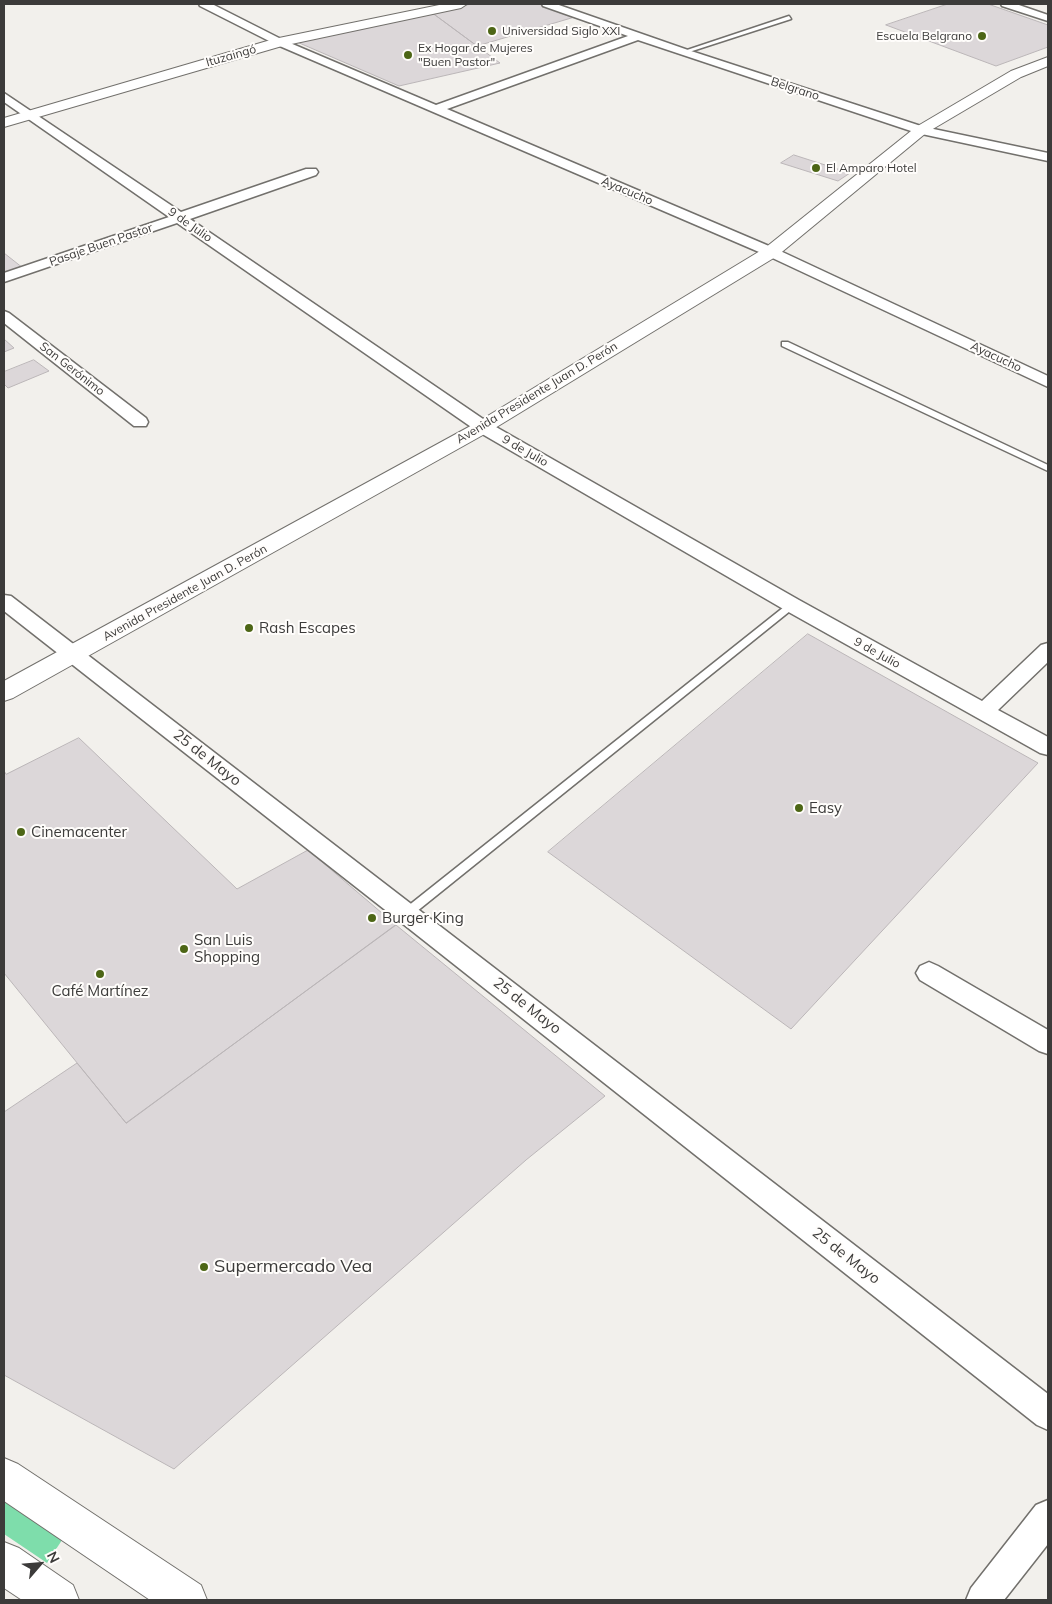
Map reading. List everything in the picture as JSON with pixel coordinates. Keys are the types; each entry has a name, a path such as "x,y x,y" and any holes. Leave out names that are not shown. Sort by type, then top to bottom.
{"street":[{"name":"Ayacucho","path":"204,4 279,42 772,252 1048,382"},
{"name":"Ituzaingó","path":"4,123 279,42 461,4"},
{"name":"Belgrano","path":"547,4 684,52 921,130 1048,157"},
{"path":"1006,4 1048,18"},
{"path":"436,109 638,36"},
{"name":"Avenida Presidente Juan D. Perón","path":"4,692 74,655 483,427 772,252 921,130 1016,74 1048,61"},
{"name":"9 de Julio","path":"4,97 483,427 792,605 1048,747"},
{"name":"Pasaje Buen Pastor","path":"4,278 311,172"},
{"name":"San Gerónimo","path":"4,316 140,422"},
{"name":"25 de Mayo","path":"4,601 1048,1414"},
{"path":"983,712 1048,650"},
{"path":"929,973 1048,1043"},
{"path":"4,1478 186,1600"},
{"path":"983,1600 1048,1517"},
{"path":"4,1563 58,1600"}],"lane":[{"path":"684,52 789,18"},
{"path":"785,344 1048,468"},
{"path":"407,913 792,605"}],"green space":[{"path":"4,1497 64,1537 47,1563 4,1534"}],"building":[{"name":"Universidad Siglo XXI","path":"472,4 542,4 578,16 477,46 431,12"},
{"name":"Escuela Belgrano","path":"948,4 988,4 1048,25 1048,47 996,66 886,25"},
{"name":"Ex Hogar de Mujeres \"Buen Pastor\"","path":"431,12 500,63 399,86 297,42"},
{"name":"El Amparo Hotel","path":"794,155 850,173 838,181 781,163"},
{"path":"4,253 23,268 4,275"},
{"path":"4,339 14,348 4,352"},
{"path":"34,360 49,371 8,388 4,384 4,372"},
{"name":"Easy","path":"808,634 1038,763 791,1029 548,852"},
{"name":"San Luis Shopping","path":"79,738 237,889 308,850 396,925 126,1123 4,973 4,771 6,774"},
{"name":"Supermercado Vea","path":"396,925 605,1096 526,1160 174,1469 4,1375 4,1112 77,1063 126,1123"}],"place":[{"name":"Universidad Siglo XXI","path":"492,31"},
{"name":"Escuela Belgrano","path":"982,36"},
{"name":"Ex Hogar de Mujeres \"Buen Pastor\"","path":"408,55"},
{"name":"El Amparo Hotel","path":"816,168"},
{"name":"Rash Escapes","path":"249,628"},
{"name":"Easy","path":"799,808"},
{"name":"Cinemacenter","path":"21,832"},
{"name":"Burger King","path":"372,918"},
{"name":"San Luis Shopping","path":"184,949"},
{"name":"Café Martínez","path":"100,974"},
{"name":"Supermercado Vea","path":"204,1267"}]}
